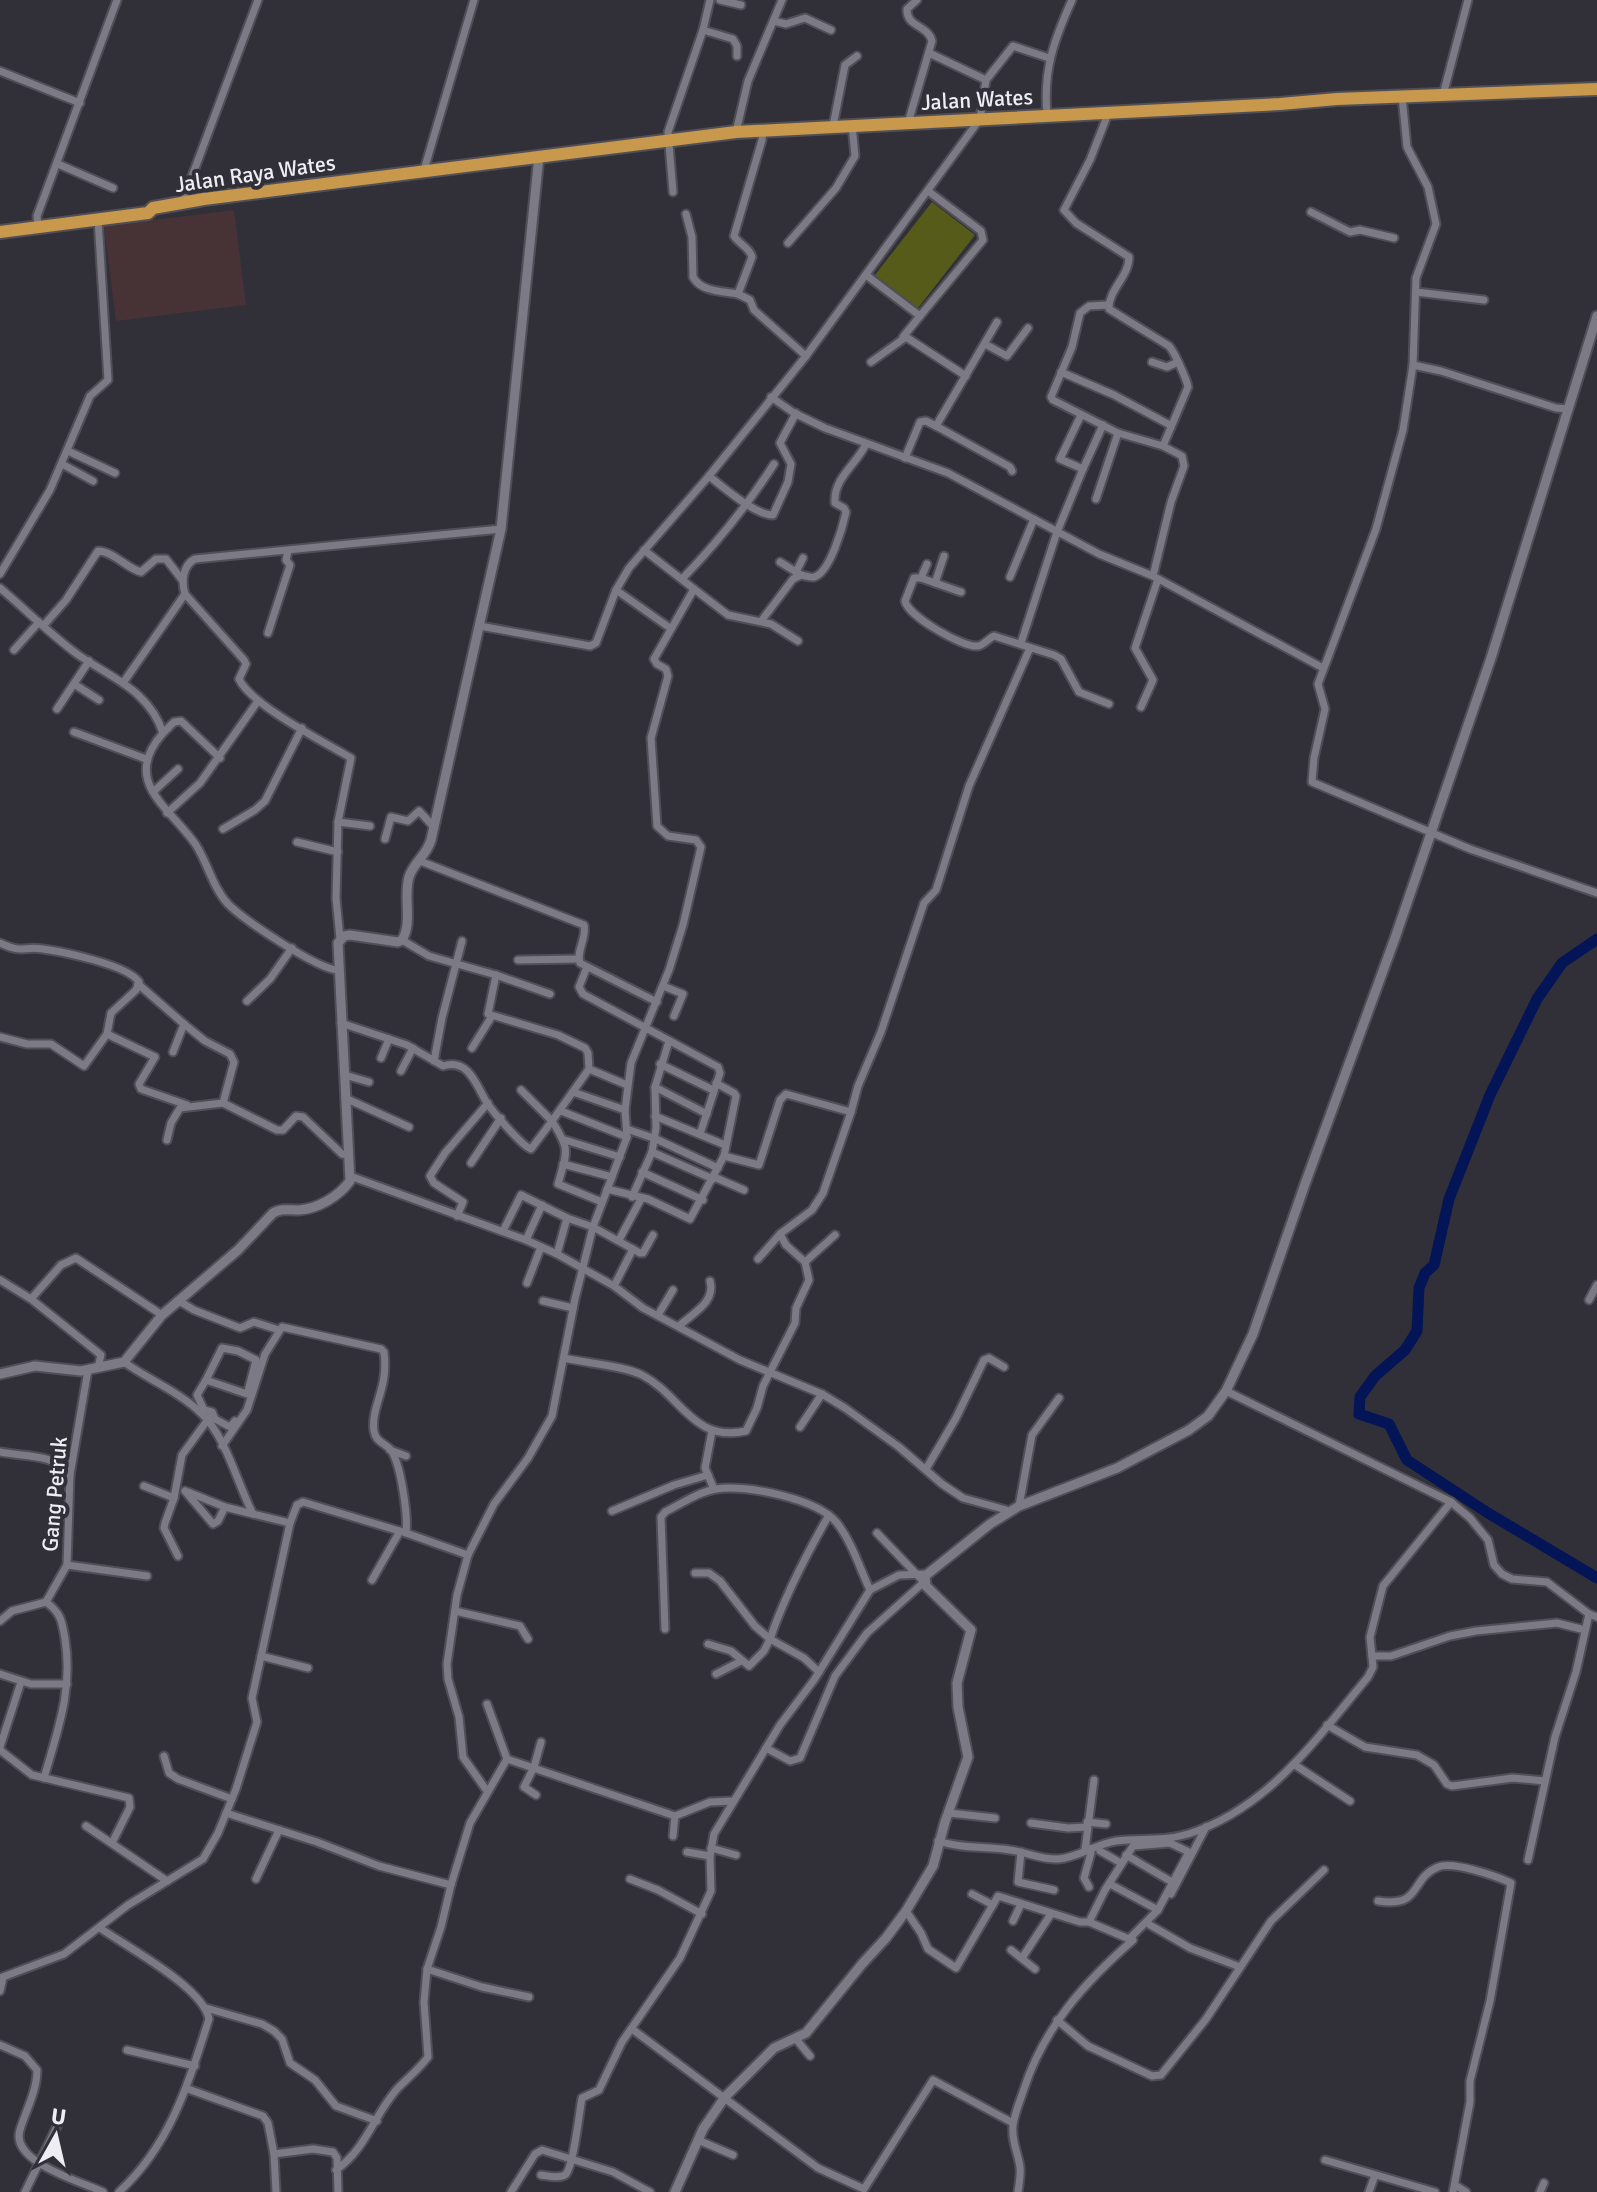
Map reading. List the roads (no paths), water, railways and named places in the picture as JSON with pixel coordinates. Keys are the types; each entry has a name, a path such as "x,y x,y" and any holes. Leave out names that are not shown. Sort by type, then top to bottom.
{"highway":[{"name":"Jalan Wates","path":"362,178 763,130 1402,96 1597,89"},
{"name":"Jalan Raya Wates","path":"0,229 362,178"},
{"name":"Jalan Raya Wates","path":"38,224 148,213 153,208"}],"street":[{"path":"38,224 37,216 117,0"},
{"path":"182,203 258,0"},
{"path":"424,170 474,0"},
{"path":"673,192 667,140 710,0"},
{"path":"720,0 741,5"},
{"path":"736,132 748,81 782,0"},
{"path":"908,123 929,53 931,36 907,16 907,9 917,0"},
{"path":"1047,114 1045,93 1049,58 1072,0"},
{"path":"1443,95 1468,0"},
{"path":"774,21 786,24 805,18 831,30"},
{"path":"703,30 733,39 737,56"},
{"path":"480,626 594,645 616,590 644,550 709,476 806,356 980,119 986,80 1013,46 1049,58"},
{"path":"929,53 986,80"},
{"path":"833,126 845,65 857,56"},
{"path":"0,71 80,103"},
{"path":"1402,96 1407,147 1428,187 1436,224 1417,274 1413,365 1403,430 1384,503 1318,684 1325,709 1312,778 1314,785 1470,849 1597,893"},
{"path":"1106,112 1090,160 1064,210 1076,223 1129,257 1127,271 1108,305"},
{"path":"788,243 836,188 855,156 852,125"},
{"path":"738,294 752,257 734,236 763,130"},
{"path":"340,939 350,935 402,940 407,931 409,875 429,848 435,825 501,529 539,156"},
{"path":"58,164 113,188"},
{"path":"871,362 903,337 984,236 928,191"},
{"path":"1311,212 1350,232 1360,230 1394,238"},
{"path":"686,214 692,237 695,282 704,288 738,294 750,300 754,310 806,356"},
{"path":"0,574 50,490 90,396 108,376 98,219"},
{"path":"866,275 920,316"},
{"path":"1416,292 1484,300"},
{"path":"1141,707 1153,680 1135,648 1155,577 1171,502 1184,466 1182,456 1163,446 1118,433 1051,397 1072,347 1080,313 1089,306 1108,305 1119,316 1169,346 1178,362 1187,380 1187,392 1163,446"},
{"path":"766,1748 790,1761 800,1758 835,1676 867,1633 923,1577 990,1524 1015,1508 1117,1468 1189,1430 1208,1416 1226,1391 1253,1334 1491,658 1597,316"},
{"path":"936,426 997,322"},
{"path":"985,344 1007,356 1028,328"},
{"path":"903,337 910,338 966,376"},
{"path":"1152,362 1167,367 1178,362"},
{"path":"1413,365 1556,408 1569,409"},
{"path":"1061,372 1114,395 1170,425"},
{"path":"771,397 796,413 866,444 948,473 1126,567 1155,577 1323,668"},
{"path":"709,476 765,515 773,515 788,482 791,464 780,441 796,413"},
{"path":"1081,415 1060,459 1083,469"},
{"path":"905,458 920,422 926,421 1010,467 1012,471"},
{"path":"1021,643 1057,532 1103,425"},
{"path":"1096,499 1118,433"},
{"path":"780,562 812,578 830,560 846,512 835,503 835,493 844,473 855,464 866,444"},
{"path":"68,451 115,473"},
{"path":"62,464 93,481"},
{"path":"682,579 748,504 774,464"},
{"path":"1010,577 1034,519"},
{"path":"0,1374 35,1366 93,1369 124,1362 162,1315 238,1250 273,1213 317,1205 342,1191 350,1176 336,949 340,939 336,921 338,822 351,758 258,701 239,681 246,664 185,594 183,581 186,566 195,559 501,529"},
{"path":"644,550 728,615 762,620 798,641"},
{"path":"14,650 66,600 98,551 141,572 156,559 166,559 183,581"},
{"path":"268,633 290,565 285,558 288,551"},
{"path":"935,583 944,556"},
{"path":"762,620 798,573 803,558"},
{"path":"921,578 927,564"},
{"path":"961,592 914,578 905,604 910,612 930,626 968,644 980,645 994,636 1061,659 1079,692 1109,704"},
{"path":"0,588 89,661 149,704 163,733"},
{"path":"487,1791 464,1761 459,1717 448,1679 447,1664 455,1611 468,1555 494,1504 528,1458 552,1416 593,1227 627,1133 625,1110 631,1063 657,1002 683,925 701,847 696,840 668,836 657,826 651,738 668,672 654,659 694,589"},
{"path":"616,590 670,628"},
{"path":"123,683 185,594"},
{"path":"758,1259 780,1234 812,1210 832,1173 856,1090 881,1032 924,903 936,890 969,786 1030,648"},
{"path":"57,709 89,661"},
{"path":"74,684 99,700"},
{"path":"167,813 200,783 258,701"},
{"path":"220,758 181,721 174,722 150,748 146,759 153,792 195,844 228,904 292,948 328,969 337,970"},
{"path":"223,829 265,801 302,728"},
{"path":"74,732 146,759"},
{"path":"153,792 178,769"},
{"path":"385,839 391,817 408,821 419,811 430,826 435,825"},
{"path":"338,822 370,826"},
{"path":"297,842 338,852"},
{"path":"420,861 584,925 578,959"},
{"path":"402,940 429,956 550,994"},
{"path":"434,1061 462,941"},
{"path":"0,943 15,950 44,949 131,973 138,984 184,1024 233,1057 223,1103"},
{"path":"247,1001 270,979 292,948"},
{"path":"518,960 578,959 587,967 657,1002"},
{"path":"587,967 580,991 718,1067 720,1073 700,1134"},
{"path":"341,1023 413,1048 443,1066 464,1067 479,1085 488,1103 526,1148 531,1149 589,1069 590,1057 585,1048 558,1035 492,1016 487,1010 496,975"},
{"path":"0,1037 27,1044 51,1044 84,1066 107,1034 111,1013 130,997 138,984"},
{"path":"663,986 683,994 674,1016"},
{"path":"472,1048 492,1016"},
{"path":"173,1052 184,1024"},
{"path":"107,1034 155,1057 139,1084 141,1089 189,1106"},
{"path":"381,1058 389,1039"},
{"path":"632,1197 656,1139 655,1087 669,1041"},
{"path":"401,1071 413,1048"},
{"path":"607,1189 648,1199 690,1219 703,1200 724,1156 736,1094 660,1064"},
{"path":"589,1069 627,1085"},
{"path":"345,1075 369,1082"},
{"path":"655,1087 707,1114"},
{"path":"521,1090 552,1121 565,1140 567,1149 559,1186 602,1202"},
{"path":"573,1092 625,1110"},
{"path":"724,1156 759,1165 780,1100 786,1094 851,1112"},
{"path":"345,1098 409,1127"},
{"path":"167,1140 178,1110 223,1103 280,1130 296,1116 303,1117 342,1154 348,1155"},
{"path":"457,1216 463,1202 434,1183 430,1176 445,1153 488,1103"},
{"path":"561,1111 627,1133 656,1139 718,1168"},
{"path":"655,1116 725,1145"},
{"path":"471,1163 501,1118"},
{"path":"565,1140 620,1157"},
{"path":"652,1152 744,1190"},
{"path":"563,1164 612,1177"},
{"path":"642,1172 703,1200"},
{"path":"350,1176 503,1231 557,1254 614,1286 643,1308 740,1360 822,1394 899,1447 963,1498 1015,1508"},
{"path":"503,1231 518,1196 523,1195 643,1253 653,1235"},
{"path":"619,1240 641,1199"},
{"path":"526,1240 542,1205"},
{"path":"557,1254 567,1218"},
{"path":"564,1358 639,1373 652,1381 696,1422 712,1431 746,1431 795,1323 796,1308 809,1280 805,1262 786,1245 780,1234"},
{"path":"805,1262 835,1235"},
{"path":"527,1283 541,1247"},
{"path":"614,1286 633,1249"},
{"path":"31,1299 61,1265 76,1258 162,1315"},
{"path":"0,1280 31,1299 101,1355 93,1369"},
{"path":"679,1326 710,1299 710,1281"},
{"path":"1589,1300 1597,1285"},
{"path":"658,1315 673,1290"},
{"path":"179,1301 240,1328 254,1322 279,1330 287,1327 381,1349 384,1352 384,1376 374,1426 378,1441 406,1456"},
{"path":"543,1301 573,1308"},
{"path":"222,1446 247,1410 265,1354 279,1330"},
{"path":"124,1362 211,1419 230,1427 241,1413 256,1360 238,1351 222,1348 197,1398 203,1411"},
{"path":"926,1469 956,1418 984,1360 989,1358 1004,1367"},
{"name":"Gang Petruk","path":"46,1602 67,1565 70,1475 93,1369"},
{"path":"206,1380 247,1394"},
{"path":"1226,1391 1451,1502 1470,1518 1488,1540 1494,1565 1502,1574 1512,1579 1547,1582 1593,1616 1585,1630 1545,1781 1528,1860"},
{"path":"800,1427 822,1394"},
{"path":"1015,1508 1032,1435 1059,1398"},
{"path":"211,1419 253,1514"},
{"path":"178,1556 164,1528 174,1498 182,1455 211,1419"},
{"path":"712,1431 706,1458 714,1489"},
{"path":"372,1580 403,1532 407,1507 390,1450"},
{"path":"0,1452 51,1459 64,1466 70,1475"},
{"path":"612,1511 674,1485 708,1475"},
{"path":"144,1486 174,1498"},
{"path":"175,1486 245,1514 290,1523"},
{"path":"665,1629 661,1517 665,1512 714,1489 747,1488 795,1501 829,1515 840,1527 870,1590"},
{"path":"185,1491 213,1524 225,1507"},
{"path":"0,1991 2,1978 64,1954 128,1905 203,1859 232,1799 257,1722 252,1698 290,1523 297,1505 303,1502 468,1555"},
{"path":"938,1841 964,1848 1021,1852 1060,1859 1116,1842 1151,1841 1219,1823 1258,1798 1295,1765 1368,1677 1373,1667 1370,1637 1383,1586 1451,1502"},
{"path":"708,1644 731,1651 745,1665 752,1664 764,1651 799,1568 829,1515"},
{"path":"675,2192 698,2140 725,2097 774,2048 806,2033 906,1911 933,1866 938,1841 968,1757 958,1707 957,1683 971,1630 939,1600 923,1577 877,1533"},
{"path":"67,1565 147,1576"},
{"path":"695,1573 709,1573 720,1581 755,1626 770,1639 804,1658 819,1672"},
{"path":"541,2175 563,2176 572,2159 582,2098 598,2092 622,2042 680,1958 713,1886 710,1852 714,1834 766,1748 819,1672 870,1590 899,1575 923,1577"},
{"path":"0,1621 12,1611 46,1602 57,1610 62,1620 69,1659 67,1684 62,1716 44,1778"},
{"path":"455,1611 520,1626 528,1639"},
{"path":"1372,1656 1391,1656 1450,1636 1476,1631 1552,1623 1585,1630"},
{"path":"261,1656 308,1668"},
{"path":"716,1674 741,1661"},
{"path":"0,1674 21,1682 67,1684"},
{"path":"21,1682 0,1748 24,1771 129,1798 130,1807 112,1843"},
{"path":"487,1704 507,1759"},
{"path":"1327,1725 1365,1747 1417,1755 1434,1765 1449,1786 1520,1777 1545,1781"},
{"path":"536,1795 524,1787 541,1742"},
{"path":"164,1756 169,1773 178,1779 232,1799"},
{"path":"507,1759 675,1816 710,1802 733,1801"},
{"path":"336,2170 360,2149 397,2090 429,2056 424,2002 427,1969 470,1823 507,1759"},
{"path":"1295,1765 1350,1801"},
{"path":"1089,1887 1084,1878 1091,1853 1087,1849 1087,1824 1094,1780"},
{"path":"226,1813 379,1866 451,1885"},
{"path":"949,1813 995,1818"},
{"path":"673,1836 675,1816"},
{"path":"1031,1823 1068,1828 1106,1824"},
{"path":"86,1826 167,1881"},
{"path":"1018,2192 1020,2172 1013,2123 1029,2072 1057,2020 1106,1962 1163,1910 1206,1827"},
{"path":"256,1879 279,1830"},
{"path":"906,1911 928,1949 956,1968 998,1896 1051,1914 1089,1922 1129,1939 1158,1910 1189,1852 1170,1843 1148,1847 1135,1845 1121,1863 1089,1922"},
{"path":"1100,1851 1121,1863"},
{"path":"687,1852 736,1855"},
{"path":"1021,1852 1017,1880 1020,1884 1054,1890"},
{"path":"1126,1855 1172,1882"},
{"path":"1378,1901 1404,1901 1429,1872 1441,1865 1454,1865 1511,1883 1490,2001 1470,2081 1470,2102 1454,2188 1466,2192"},
{"path":"1057,2020 1088,2046 1125,2065 1157,2076 1165,2071 1206,2019 1271,1921 1324,1870"},
{"path":"630,1879 702,1914"},
{"path":"1110,1884 1158,1910"},
{"path":"972,1894 993,1905"},
{"path":"1013,1921 1021,1904"},
{"path":"1022,1958 1051,1914"},
{"path":"1150,1925 1190,1948 1240,1967"},
{"path":"100,1928 154,1962 206,2008 262,2024 274,2031 282,2039 290,2063 315,2080 336,2106 377,2121"},
{"path":"1011,1950 1035,1969"},
{"path":"427,1969 482,1987 529,1997"},
{"path":"119,2192 168,2133 195,2066 209,2019 206,2008"},
{"path":"632,2029 818,2168 864,2189 933,2080 1013,2123"},
{"path":"796,2039 810,2056"},
{"path":"0,2045 25,2056 37,2070 37,2082 18,2138 23,2150 37,2163 103,2192"},
{"path":"127,2050 195,2066"},
{"path":"188,2089 263,2116 268,2123 274,2154 276,2192"},
{"path":"25,2192 62,2116"},
{"path":"698,2140 733,2155"},
{"path":"274,2154 313,2149 333,2152 337,2158 338,2192"},
{"path":"511,2192 538,2151 613,2172 650,2192"},
{"path":"1325,2160 1435,2192"},
{"path":"1369,2192 1375,2175"},
{"path":"1394,2192 1397,2181"},
{"path":"1540,2192 1544,2183"}],"waterway":[{"path":"1597,939 1562,963 1537,999 1490,1095 1449,1199 1434,1265 1425,1273 1419,1288 1417,1331 1405,1350 1375,1376 1360,1397 1359,1414 1389,1424 1407,1460 1597,1578"}]}
